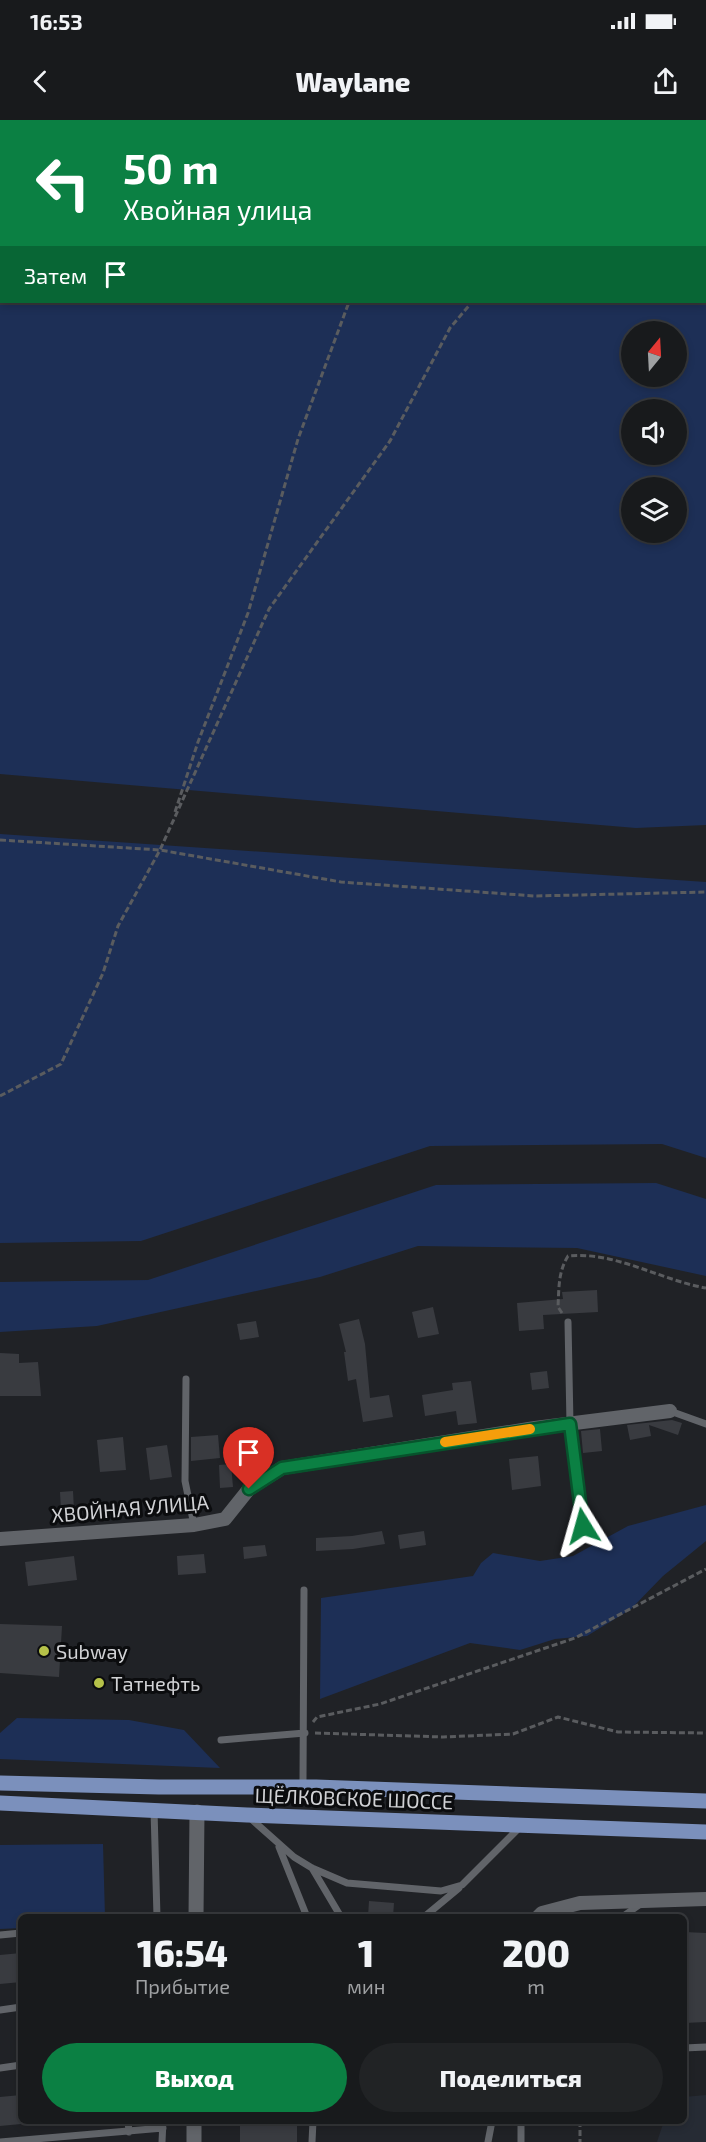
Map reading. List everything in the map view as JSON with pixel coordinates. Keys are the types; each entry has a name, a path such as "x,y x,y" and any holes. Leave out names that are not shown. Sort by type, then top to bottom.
{"main road":[{"name":"ЩЁЛКОВСКОЕ ШОССЕ","path":"0,1783 177,1788 316,1787 706,1801"},
{"name":"ЩЁЛКОВСКОЕ ШОССЕ","path":"0,1803 247,1815 706,1832"}],"street":[{"name":"ХВОЙНАЯ УЛИЦА","path":"0,1539 194,1525 225,1519 249,1489 282,1468 670,1411"},
{"path":"196,1914 197,1812"},
{"path":"541,1914 580,1903 706,1899"},
{"path":"194,2124 194,2142"}],"lane":[{"path":"568,1322 570,1424 583,1526"},
{"path":"186,1379 185,1481 194,1525"},
{"path":"670,1411 706,1424"},
{"path":"303,1782 304,1590"},
{"path":"221,1740 304,1733"},
{"path":"154,1810 157,1914"},
{"path":"247,1815 278,1844 312,1869 347,1883 441,1891 462,1885"},
{"path":"428,1914 462,1885 521,1826"},
{"path":"278,1844 306,1914"},
{"path":"312,1869 339,1914"},
{"path":"626,1914 646,1900"},
{"path":"0,1935 18,1933"},
{"path":"0,2010 18,2007"},
{"path":"687,2048 706,2048"},
{"path":"0,2068 18,2065"},
{"path":"128,2124 129,2132"},
{"path":"312,2142 313,2124"},
{"path":"488,2142 491,2124"},
{"path":"521,2124 521,2142"},
{"path":"0,2142 129,2132 163,2125 162,2142"}],"path":[{"path":"160,850 248,613 291,462 349,303"},
{"path":"0,1096 61,1064 103,972 118,926 160,850 269,609 390,441 450,328 471,303"},
{"path":"0,840 160,850 364,884 535,896 706,892"},
{"path":"568,1322 558,1307 561,1267 568,1256 582,1254 628,1264 666,1279 706,1288"},
{"path":"304,1733 317,1717 380,1704 575,1638 706,1569"},
{"path":"304,1733 443,1737 513,1734 558,1717 618,1732 706,1733"},
{"path":"580,2124 580,2142"}],"shaded area":[{"path":"0,303 706,303 706,825 636,828 0,774"},
{"path":"0,834 706,882 706,1158 662,1144 430,1146 141,1241 0,1243"},
{"path":"656,1183 706,1199 706,1276 577,1248 418,1246 320,1277 97,1326 0,1332 0,1282 148,1280 436,1185"},
{"path":"706,1505 706,1541 663,1576 631,1609 587,1636 555,1639 520,1650 470,1643 320,1699 321,1598 473,1576 481,1563 493,1553 540,1561 573,1556 628,1526"},
{"path":"17,1718 129,1720 184,1730 220,1768 0,1759 0,1733"},
{"path":"103,1844 105,1914 18,1914 18,1928 0,1929 0,1845"},
{"path":"706,2095 706,2142 657,2142 663,2124 687,2124 687,2097"}],"building":[{"path":"597,1290 598,1312 543,1315 544,1329 519,1331 517,1303 563,1299 562,1292"},
{"path":"433,1307 439,1334 418,1338 412,1312"},
{"path":"359,1319 365,1344 370,1398 389,1395 393,1417 363,1422 356,1379 348,1381 344,1352 346,1352 339,1324"},
{"path":"256,1321 259,1337 240,1340 237,1324"},
{"path":"0,1353 19,1354 19,1363 38,1362 41,1396 0,1396"},
{"path":"547,1371 549,1388 532,1390 530,1373"},
{"path":"471,1381 477,1423 458,1425 456,1411 425,1416 422,1395 453,1390 452,1383"},
{"path":"672,1420 682,1423 678,1435 649,1425 651,1436 630,1440 627,1425"},
{"path":"600,1429 602,1451 583,1453 581,1431"},
{"path":"218,1435 220,1458 191,1461 191,1437"},
{"path":"123,1437 126,1470 100,1472 97,1440"},
{"path":"167,1445 172,1477 150,1480 146,1448"},
{"path":"538,1456 541,1486 512,1490 509,1459"},
{"path":"231,1464 233,1487 220,1488 219,1465"},
{"path":"73,1491 74,1510 61,1511 60,1492"},
{"path":"382,1531 385,1544 316,1551 316,1538 352,1536"},
{"path":"424,1531 426,1545 400,1549 398,1535"},
{"path":"265,1545 267,1556 244,1559 243,1547"},
{"path":"204,1554 206,1573 178,1575 177,1556"},
{"path":"74,1556 77,1580 28,1586 25,1562"},
{"path":"0,1624 62,1626 59,1677 0,1673"},
{"path":"369,1901 394,1903 393,1914 368,1914"},
{"path":"687,1932 706,1933 706,2022 687,2023"},
{"path":"18,1953 18,1982 0,1984 0,1955"},
{"path":"18,2095 18,2124 21,2124 0,2126 0,2097"},
{"path":"240,2124 297,2124 297,2142 240,2142"}],"slow traffic":[{"path":"445,1442 530,1429"}],"place":[{"name":"Subway","path":"44,1651"},
{"name":"Татнефть","path":"99,1683"}],"route":[{"path":"249,1489 282,1468 570,1424 583,1526"}]}
